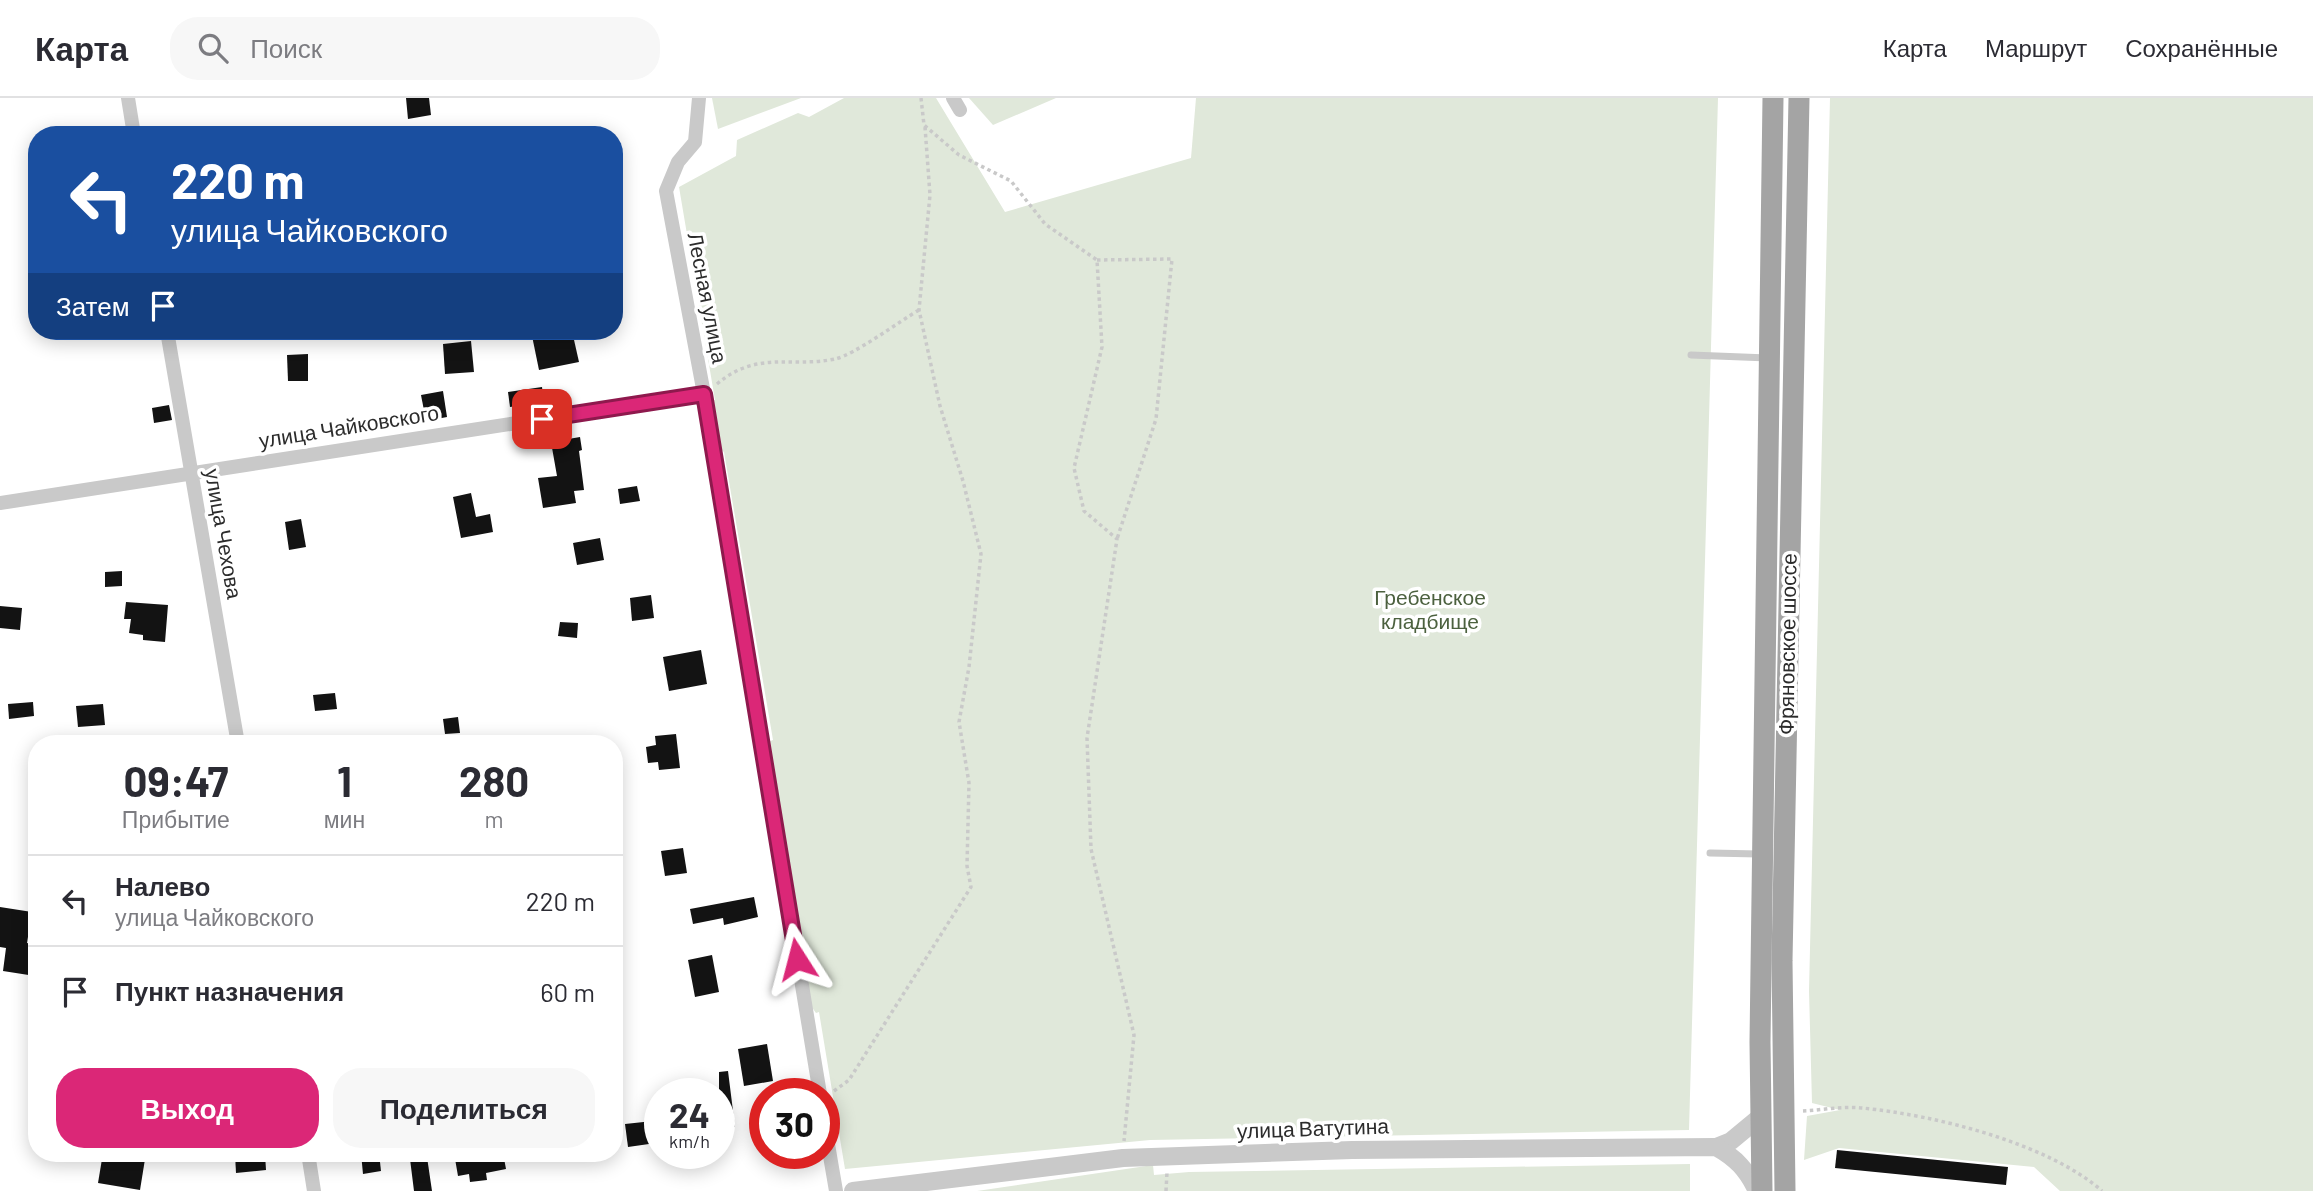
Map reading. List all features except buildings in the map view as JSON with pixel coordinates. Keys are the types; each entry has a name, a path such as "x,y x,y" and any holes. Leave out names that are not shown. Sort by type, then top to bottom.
{"main road":[{"name":"Фряновское шоссе","path":"1759,1191 1773,98"},
{"name":"Фряновское шоссе","path":"1785,1191 1782,961 1799,98"}],"street":[{"path":"128,98 133,126"},
{"name":"Лесная улица","path":"699,98 695,142 678,162 666,191 704,394 817,1078"},
{"name":"улица Чехова","path":"169,340 236,735"},
{"name":"улица Чайковского","path":"0,503 704,394"},
{"path":"1716,1147 1731,1141 1760,1116"},
{"path":"1716,1147 1748,1172 1759,1191"},
{"name":"улица Ватутина","path":"853,1191 1123,1157 1352,1150 1716,1147"},
{"path":"309,1162 314,1191"},
{"path":"832,1169 836,1191"}],"lane":[{"path":"1691,355 1769,358"},
{"path":"1710,853 1763,854"}],"path":[{"path":"840,1086 849,1080 971,887 967,866 969,783 959,722 970,667 981,554 963,481 940,406 919,310 930,195 921,98"},
{"path":"924,125 959,155 1012,181 1045,224 1097,260 1172,259 1156,419 1117,539 1087,738 1091,849 1134,1035 1123,1157"},
{"path":"1097,260 1102,347 1074,468 1084,511 1117,539"},
{"path":"704,394 734,369 776,360 837,359 919,310"},
{"path":"1801,1111 1861,1108 1977,1129 2080,1171 2102,1191"}],"green space":[{"path":"712,98 801,98 718,129"},
{"name":"Гребенское кладбище","path":"844,98 936,98 1005,212 1191,158 1196,98 1718,98 1689,1130 1150,1140 845,1169 840,1139 840,1078 830,1078 819,1012 816,1013 811,1006 768,742 773,740 724,452 717,446 709,401 715,400 679,187 736,156 737,140 798,113 809,117"},
{"path":"969,98 1056,98 993,125"},
{"path":"1830,98 2313,98 2313,1191 2060,1191 2034,1167 1839,1148 1804,1160 1807,1116 1840,1110 1812,1103 1809,991"},
{"path":"1690,1164 1690,1191 977,1191 1153,1165 1154,1175 1189,1172"}],"route":[{"path":"542,419 704,394 797,959"}]}
